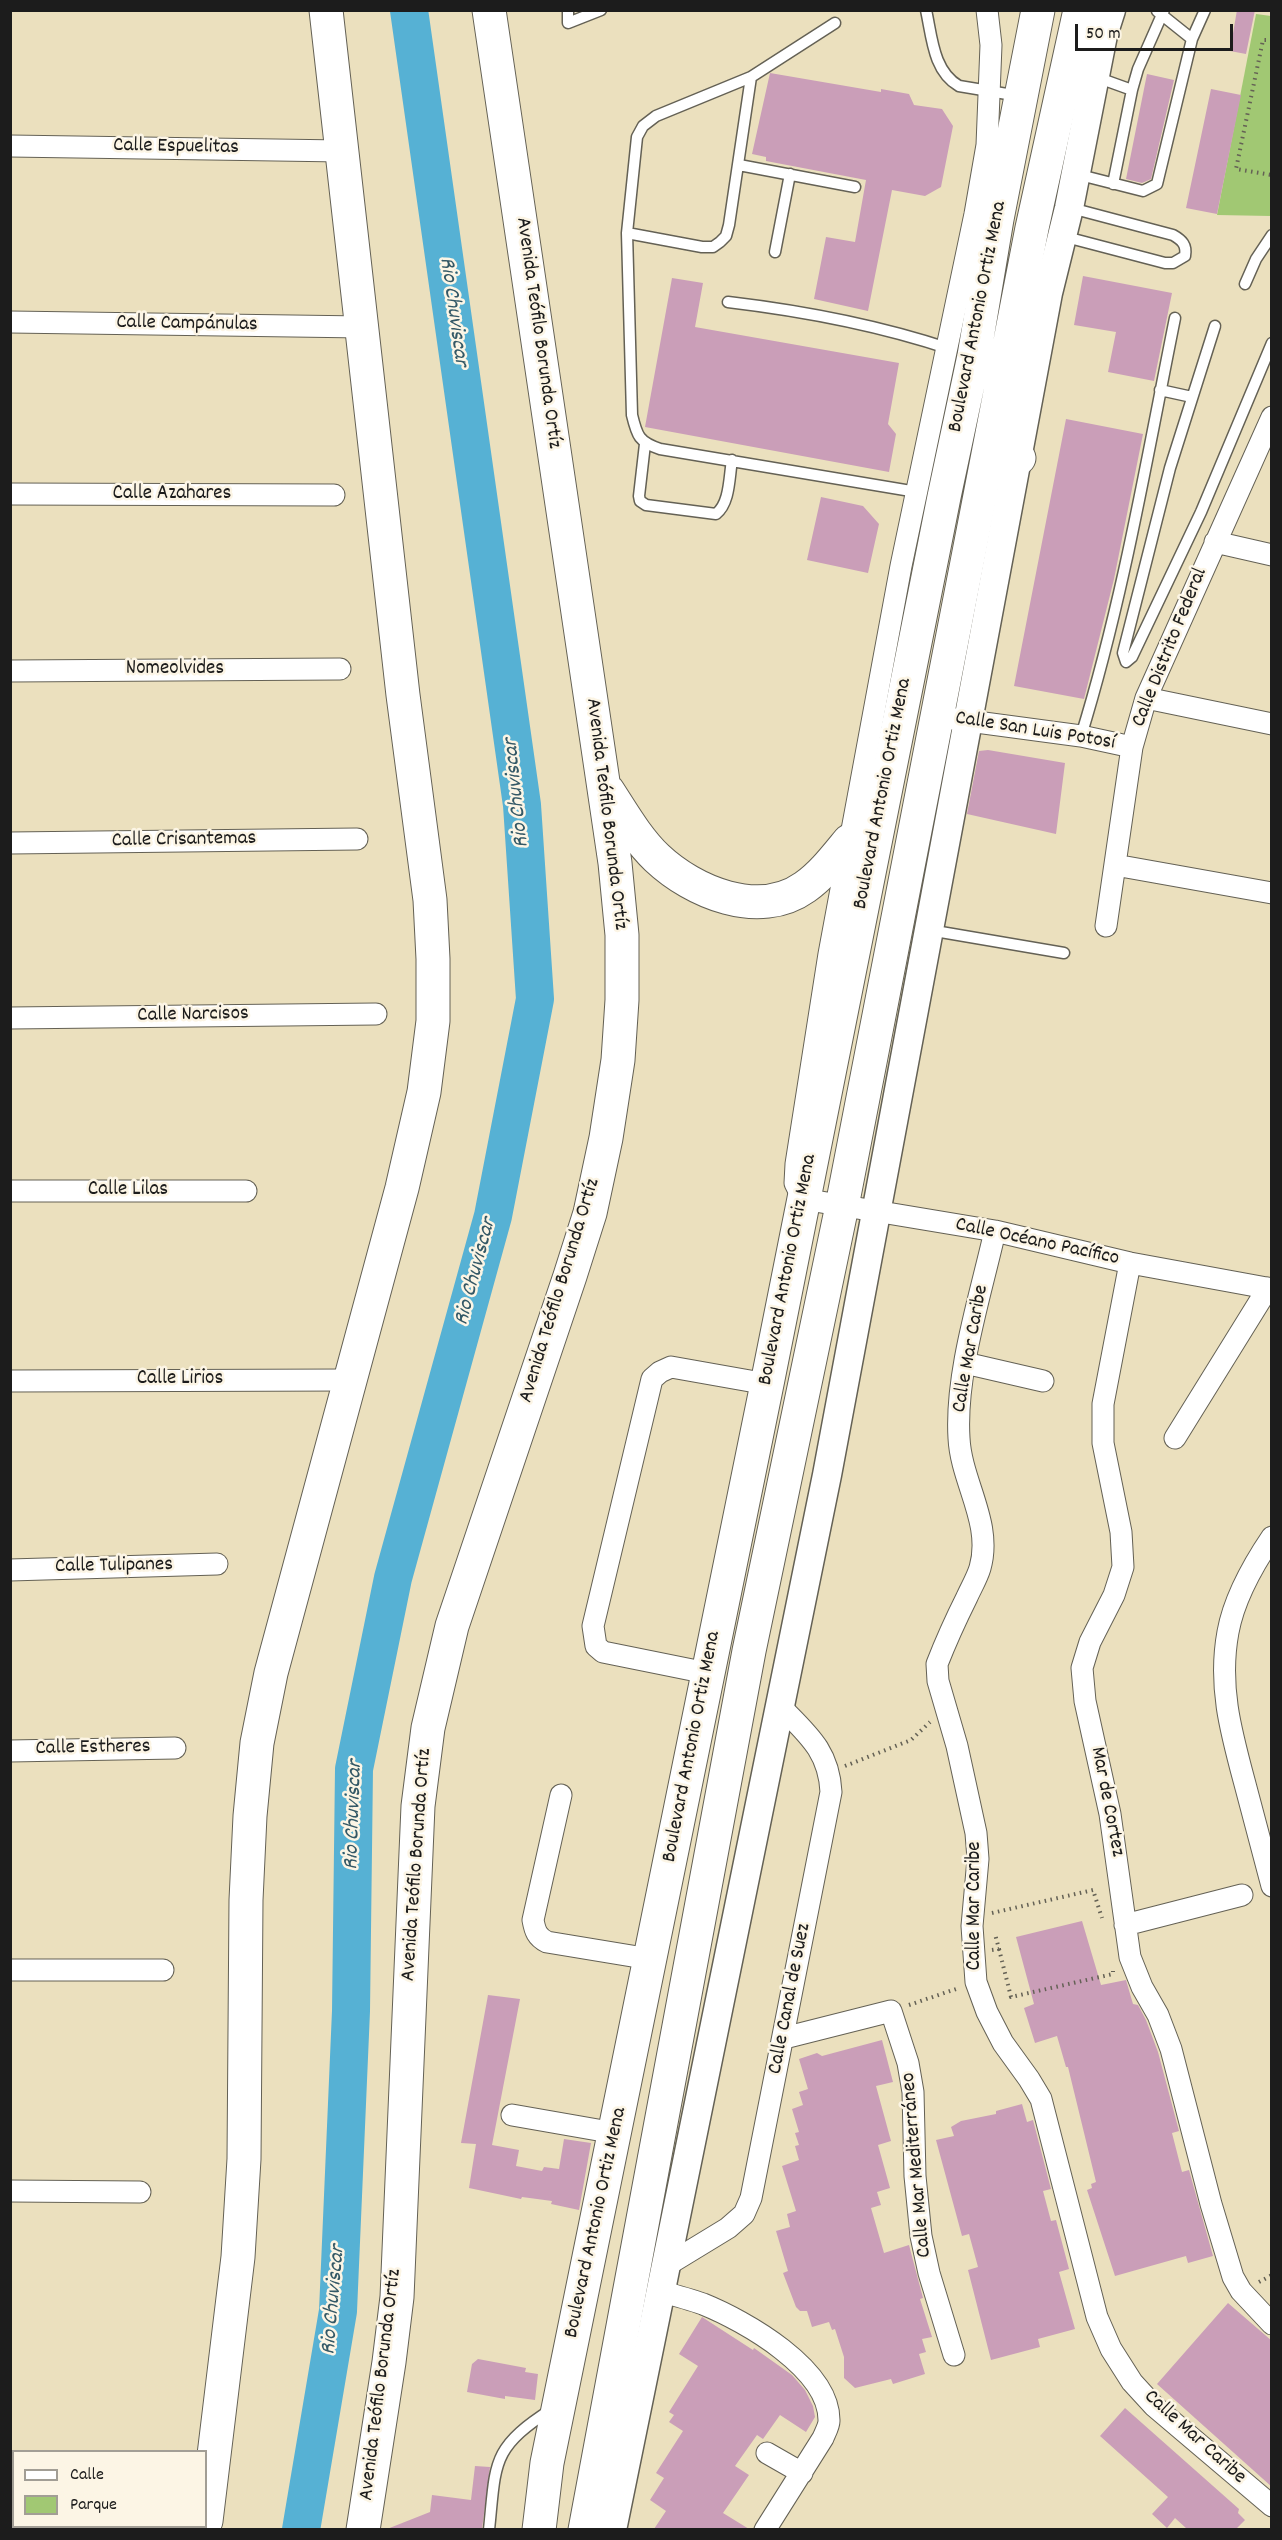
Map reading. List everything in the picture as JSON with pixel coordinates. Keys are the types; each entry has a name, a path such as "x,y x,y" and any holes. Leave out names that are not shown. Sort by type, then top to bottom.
{"main road":[{"path":"207,2514 238,2258 244,2159 246,1900 250,1816 257,1743 271,1673 402,1188 424,1092 433,1021 430,900 403,695 328,25 311,10"},
{"name":"Avenida Teófilo Borunda Ortíz","path":"363,2529 397,2297 417,1827 428,1728 452,1626 590,1213 606,1138 618,1060 622,1000 622,935 615,863 489,10"},
{"path":"498,10 499,78"},
{"path":"1021,10 1030,43"},
{"name":"Boulevard Antonio Ortiz Mena","path":"1024,226 1006,95 1030,43 1038,10"},
{"name":"Boulevard Antonio Ortiz Mena","path":"539,2529 547,2463 767,1384 802,1199 998,359 1024,226 1081,72 1080,10"},
{"name":"Boulevard Antonio Ortiz Mena","path":"585,2529 749,1651 842,1206 953,720 1004,454 998,359"},
{"path":"603,782 638,836 657,858 686,881 728,899 770,902 802,889 824,871 849,841"}],"street":[{"path":"987,10 992,45 1006,95"},
{"name":"Boulevard Antonio Ortiz Mena","path":"998,359 1048,293 1024,226 1069,208 1076,174 1081,72 1107,23"},
{"name":"Calle Espuelitas","path":"10,146 342,151"},
{"name":"Calle Campánulas","path":"10,322 363,327"},
{"path":"802,1199 795,1183 796,1164 822,993 898,577 917,492 998,359"},
{"name":"Calle Distrito Federal","path":"1106,926 1132,747 1146,698 1272,417"},
{"name":"Calle Azahares","path":"10,494 334,495"},
{"path":"1215,542 1272,555"},
{"name":"Nomeolvides","path":"10,670 340,669"},
{"path":"1146,698 1272,724"},
{"name":"Boulevard Antonio Ortiz Mena","path":"612,2529 661,2279 827,1475 878,1212 928,930 953,720"},
{"name":"Calle San Luis Potosí","path":"953,720 1081,736 1132,747"},
{"name":"Calle Crisantemas","path":"10,843 357,839"},
{"path":"1114,865 1272,893"},
{"name":"Calle Narcisos","path":"10,1017 376,1014"},
{"name":"Calle Lilas","path":"10,1191 246,1191"},
{"name":"Calle Océano Pacífico","path":"802,1199 995,1231 1130,1263 1270,1289"},
{"name":"Calle Mar Caribe","path":"995,1231 965,1363 959,1405 959,1439 965,1472 980,1517 983,1544 980,1568 937,1664 938,1681 947,1706 976,1833 978,1859 972,1926 976,1982 987,2012 1003,2043 1041,2100 1050,2128 1084,2274 1097,2317 1111,2349 1132,2382 1154,2406 1272,2506"},
{"name":"Mar de Cortez","path":"1130,1263 1103,1404 1103,1443 1121,1532 1123,1567 1114,1595 1090,1642 1082,1668 1085,1701 1110,1814 1130,1957 1142,1987 1158,2015 1171,2049 1214,2216 1233,2277 1241,2291 1272,2324"},
{"path":"1175,1438 1270,1289"},
{"path":"965,1363 1043,1381"},
{"path":"707,1673 603,1652 596,1646 593,1626 652,1379 671,1367 767,1384"},
{"name":"Calle Lirios","path":"10,1381 349,1380"},
{"path":"1272,1537 1245,1583 1228,1629 1224,1661 1224,1696 1233,1739 1272,1886"},
{"name":"Calle Tulipanes","path":"10,1570 218,1564"},
{"path":"779,1705 822,1754 830,1772"},
{"name":"Calle Estheres","path":"10,1751 175,1748"},
{"name":"Calle Canal de Suez","path":"661,2279 744,2214 751,2198 831,1792 830,1772"},
{"path":"561,1795 533,1920 534,1930 539,1938 547,1942 650,1959"},
{"path":"1125,1925 1242,1895"},
{"path":"10,1970 163,1970"},
{"path":"784,2038 891,2011"},
{"name":"Calle Mar Mediterráneo","path":"891,2011 908,2063 913,2092 915,2176 921,2236 929,2273 954,2355"},
{"path":"512,2115 615,2133"},
{"path":"10,2191 140,2192"},
{"path":"661,2279 702,2304 735,2319 795,2360 815,2382 825,2402 829,2422 824,2438 765,2529"},
{"path":"767,2452 802,2474"},
{"path":"524,2529 529,2507 547,2463"}],"lane":[{"path":"568,10 568,23 601,10"},
{"path":"926,10 942,72 959,86 1006,95"},
{"path":"1076,174 1143,191 1153,188 1160,180 1192,39 1205,10"},
{"path":"1113,184 1132,90 1161,12 1192,39"},
{"path":"834,23 751,77 672,107 643,126 637,137 627,234 632,415 638,435 645,444 660,449 917,492"},
{"path":"1081,72 1132,90"},
{"path":"627,234 702,247 712,247 726,236 740,165 751,77"},
{"path":"740,165 855,187"},
{"path":"775,252 790,174"},
{"path":"1024,226 1165,263 1173,263 1185,256 1185,246 1173,234 1069,208"},
{"path":"1245,284 1256,259 1272,236"},
{"path":"728,302 789,309 856,322 998,359"},
{"path":"1081,736 1100,671 1175,318"},
{"path":"1215,326 1170,468 1127,634 1123,653 1126,662 1132,657 1201,512 1272,343"},
{"path":"1160,390 1192,397"},
{"path":"645,444 639,496 640,501 646,505 716,514 725,502 732,460"},
{"path":"928,930 1064,953"},
{"path":"489,2529 497,2468 506,2444 525,2426 560,2404"}],"path":[{"path":"1272,40 1263,40 1236,169 1272,175"},
{"path":"830,1772 911,1740 947,1706"},
{"path":"993,1922 991,1913 1093,1890 1104,1928 1125,1925"},
{"path":"995,1931 1011,1997 1113,1974 1111,1962"},
{"path":"973,1953 999,1949"},
{"path":"891,2011 976,1982"}],"green space":[{"path":"1256,14 1271,16 1271,216 1217,215"}],"building":[{"path":"1237,10 1255,10 1246,54 1230,51"},
{"path":"770,73 881,92 881,89 909,94 914,105 942,109 953,126 941,187 925,196 892,190 868,311 814,299 826,237 855,242 866,180 766,161 766,157 752,154"},
{"path":"1147,74 1174,80 1151,179 1142,183 1126,179"},
{"path":"1211,89 1241,95 1217,214 1186,208"},
{"path":"1083,276 1172,293 1154,381 1108,372 1116,332 1074,325"},
{"path":"672,278 703,283 695,327 899,363 888,424 896,434 889,472 645,427"},
{"path":"1066,419 1143,434 1114,579 1084,699 1014,686"},
{"path":"821,497 863,506 879,524 868,573 807,560"},
{"path":"988,750 1065,763 1056,834 967,814 979,751"},
{"path":"1082,1921 1101,1985 1126,1980 1133,2004 1138,2005 1146,2020 1158,2052 1179,2131 1172,2133 1182,2172 1189,2170 1213,2256 1188,2263 1186,2256 1115,2276 1087,2190 1092,2188 1091,2184 1096,2182 1068,2067 1066,2067 1057,2036 1035,2043 1024,2008 1034,2004 1016,1937"},
{"path":"488,1995 520,1999 492,2145 519,2150 516,2166 542,2171 544,2167 559,2169 564,2139 591,2143 579,2210 551,2204 552,2201 522,2197 521,2199 469,2188 476,2144 461,2143"},
{"path":"882,2040 893,2082 876,2086 891,2141 878,2145 890,2188 877,2192 881,2205 871,2208 884,2253 909,2245 923,2298 920,2299 932,2337 922,2339 926,2352 919,2354 925,2374 893,2384 891,2379 855,2388 844,2378 844,2357 835,2329 832,2330 829,2322 812,2327 807,2311 800,2311 796,2307 783,2273 788,2271 776,2231 790,2227 787,2214 796,2211 782,2166 799,2160 795,2146 799,2145 795,2133 799,2132 792,2109 803,2105 799,2092 808,2089 799,2059 817,2053 822,2056"},
{"path":"1022,2104 1027,2122 1033,2120 1051,2189 1043,2191 1051,2221 1056,2220 1069,2269 1059,2272 1075,2329 1038,2339 1040,2347 991,2360 968,2270 978,2267 969,2234 962,2236 936,2140 954,2136 951,2127 961,2121 996,2114 996,2111"},
{"path":"1228,2303 1272,2341 1272,2487 1157,2384"},
{"path":"702,2317 753,2350 754,2348 792,2375 805,2390 813,2406 815,2417 806,2432 780,2415 763,2439 757,2435 735,2466 749,2475 723,2513 749,2529 654,2529 666,2511 650,2500 664,2478 656,2473 683,2431 669,2422 674,2415 669,2412 698,2366 679,2354"},
{"path":"478,2359 526,2368 525,2372 538,2374 535,2400 505,2396 505,2399 467,2392 472,2364"},
{"path":"1125,2408 1239,2509 1238,2513 1245,2520 1236,2529 1187,2529 1175,2518 1167,2528 1152,2514 1168,2497 1100,2436"},
{"path":"475,2466 490,2467 482,2529 387,2529 430,2512 432,2495 471,2500"}],"waterway":[{"name":"Rio Chuviscar","path":"301,2530 338,2311 351,2011 354,1769 393,1578 493,1216 535,999 522,805 409,10"}]}
